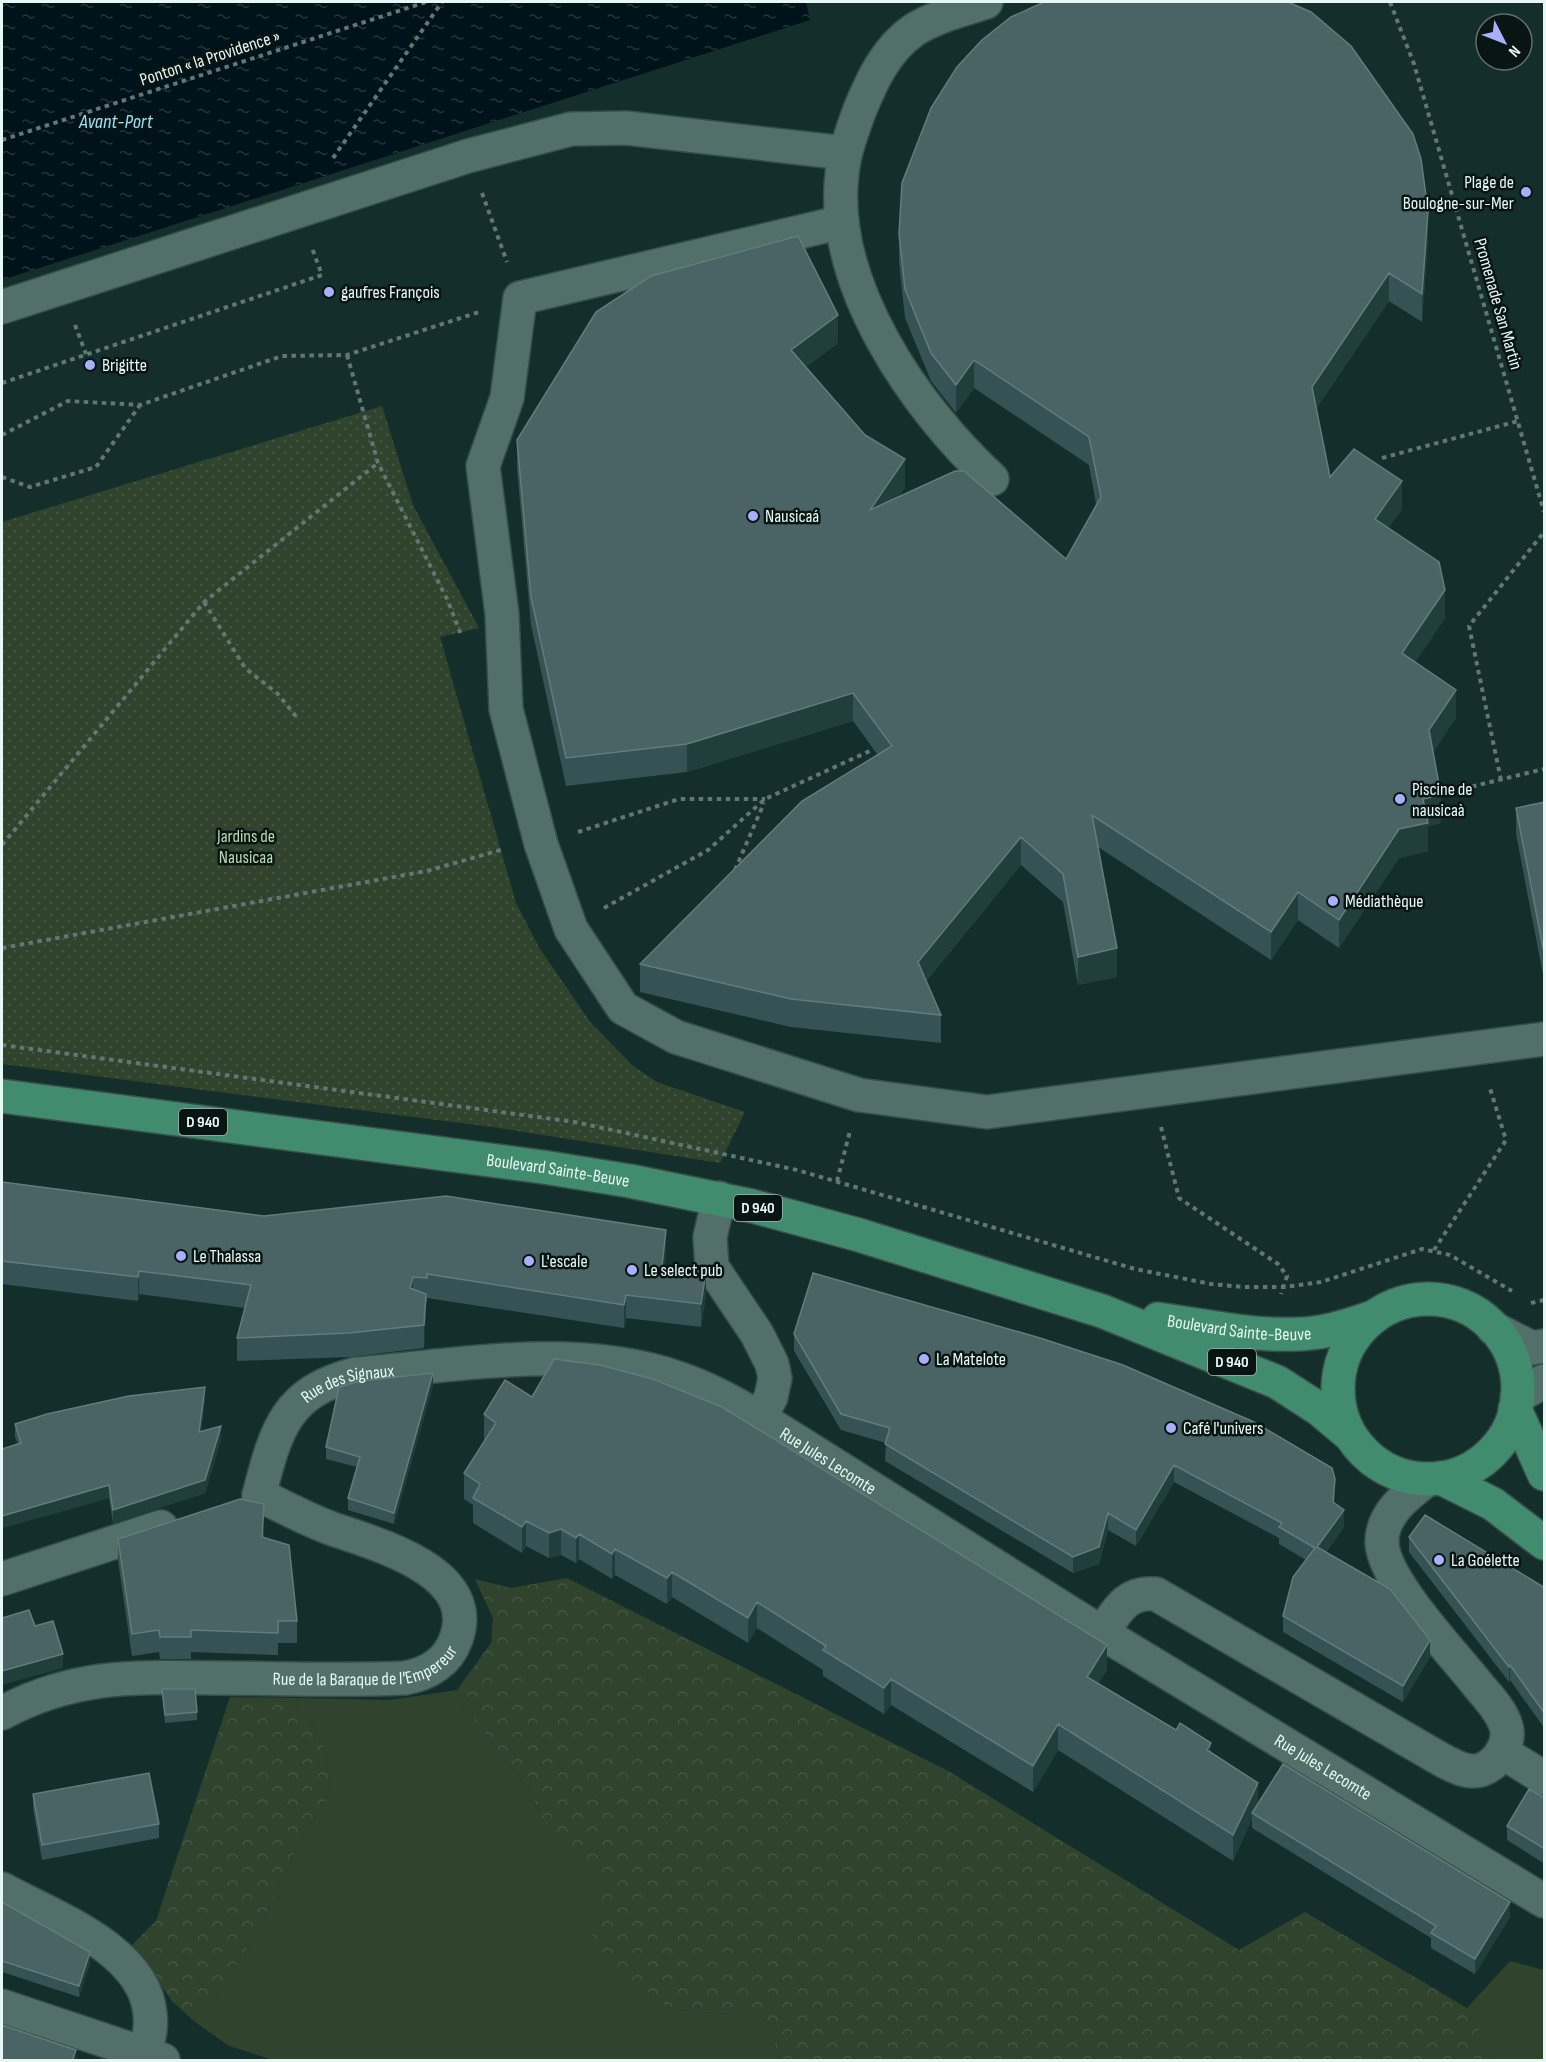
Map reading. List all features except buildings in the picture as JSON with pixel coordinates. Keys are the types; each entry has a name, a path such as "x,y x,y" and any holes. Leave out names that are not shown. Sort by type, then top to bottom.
{"main road":[{"name":"Boulevard Sainte-Beuve","path":"2,1096 553,1169 719,1198 859,1235 1102,1311 1277,1382 1319,1409 1350,1435"},
{"path":"1525,1396 1506,1434 1489,1455 1467,1470 1435,1478 1401,1475 1383,1467 1361,1449 1350,1435 1338,1399 1340,1371 1350,1344 1375,1317 1409,1301 1437,1300 1464,1307 1493,1328 1511,1356 1517,1381 1525,1396 1545,1474"},
{"name":"Boulevard Sainte-Beuve","path":"1102,1311 1243,1331 1291,1334 1334,1329 1375,1317"},
{"path":"1435,1478 1493,1504 1545,1543"}],"street":[{"path":"986,2 940,18 915,30 896,45 880,67 866,95 845,153 842,174 842,222 858,282 890,354 934,418 992,479"},
{"path":"2,307 297,210 545,133 600,127 845,153"},
{"path":"842,222 520,298 507,398 483,466 502,614 507,709 541,844 571,929 623,1008 676,1037 859,1095 987,1112 1544,1039"},
{"name":"Rue Jules Lecomte","path":"719,1198 710,1237 712,1267 758,1334 772,1364 775,1378 771,1397 760,1419 1102,1633 1545,1901"},
{"path":"1493,1328 1532,1348 1545,1346"},
{"name":"Rue des Signaux","path":"259,1495 270,1453 286,1419 302,1399 319,1386 356,1374 512,1360 599,1362 652,1370 678,1377 724,1397 760,1419"},
{"path":"1102,1633 1124,1602 1134,1595 1156,1594 1457,1767 1470,1771 1482,1769 1492,1763 1502,1752 1507,1732 1499,1713 1409,1599 1389,1567 1384,1552 1383,1534 1391,1514 1403,1499 1435,1478"},
{"path":"226,1506 259,1495"},
{"name":"Rue de la Baraque de l'Empereur","path":"2,1713 36,1696 92,1681 128,1677 405,1678 422,1676 434,1669 447,1656 454,1644 461,1616 456,1600 429,1571 389,1548 328,1527 259,1495"},
{"path":"2,1579 194,1516"},
{"path":"1502,1752 1545,1778"},
{"path":"2,1889 99,1942 131,1969 141,1982 150,2012 154,2057 2,2006"}],"path":[{"name":"Ponton « la Providence »","path":"2,140 426,2"},
{"path":"297,210 442,2"},
{"name":"Promenade San Martin","path":"1390,2 1414,64 1545,512"},
{"path":"2,435 68,401 140,405 282,356 347,355 520,298 468,156"},
{"path":"2,383 322,275"},
{"path":"347,355 378,463 447,599 464,643"},
{"path":"2,477 30,487 96,467 140,405"},
{"path":"1382,458 1518,421"},
{"path":"2,845 204,602 378,463"},
{"path":"1501,780 1469,626 1545,532"},
{"path":"204,602 245,668 278,694 298,720"},
{"path":"640,886 708,850 765,799 874,749"},
{"path":"1436,796 1545,769"},
{"path":"608,822 679,799 765,799"},
{"path":"731,879 765,799"},
{"path":"2,948 427,871 500,850"},
{"path":"735,869 741,876"},
{"path":"1434,1250 1506,1140 1477,1048"},
{"path":"1152,1091 1179,1198 1278,1264 1287,1276 1285,1287"},
{"path":"837,1181 859,1095"},
{"path":"1321,1282 1410,1251 1434,1250 1457,1258 1517,1295"},
{"path":"1534,1311 1526,1303 1545,1300"}],"green space":[{"name":"Jardins de Nausicaa","path":"382,406 413,505 479,628 440,637 516,903 540,949 591,1023 633,1066 657,1082 745,1112 720,1163 492,1127 2,1064 2,522"},
{"path":"567,1578 950,1772 1239,1950 1305,1912 1467,2008 1494,2060 780,2060 774,2041 747,2015 676,2010 626,1988 592,1940 606,1876 527,1819 540,1811 528,1789 462,1704 457,1690 491,1643 493,1618 475,1579 511,1588"},
{"path":"457,1690 462,1704 528,1789 540,1811 528,1819 607,1876 593,1940 676,2010 747,2015 774,2041 780,2060 273,2060 229,2046 195,2022 225,1983 256,1934 296,1850 331,1790 323,1743 297,1698 390,1700"},
{"path":"230,1697 297,1698 323,1743 331,1790 296,1850 256,1934 225,1983 195,2022 172,2001 132,1945 156,1921"},
{"path":"1510,1961 1544,1970 1544,2060 1494,2060 1467,2008"}],"water":[{"name":"Avant-Port","path":"2,2 806,2 810,20 2,280"}],"place":[{"name":"Plage de Boulogne-sur-Mer","path":"1526,192"},
{"name":"gaufres François","path":"329,292"},
{"name":"Brigitte","path":"90,365"},
{"name":"Nausicaá","path":"753,516"},
{"name":"Piscine de nausicaà","path":"1400,799"},
{"name":"Médiathèque","path":"1333,901"},
{"name":"Le Thalassa","path":"181,1256"},
{"name":"L'escale","path":"529,1261"},
{"name":"Le select pub","path":"632,1270"},
{"name":"La Matelote","path":"924,1359"},
{"name":"Café l'univers","path":"1171,1428"},
{"name":"La Goélette","path":"1439,1560"}]}
